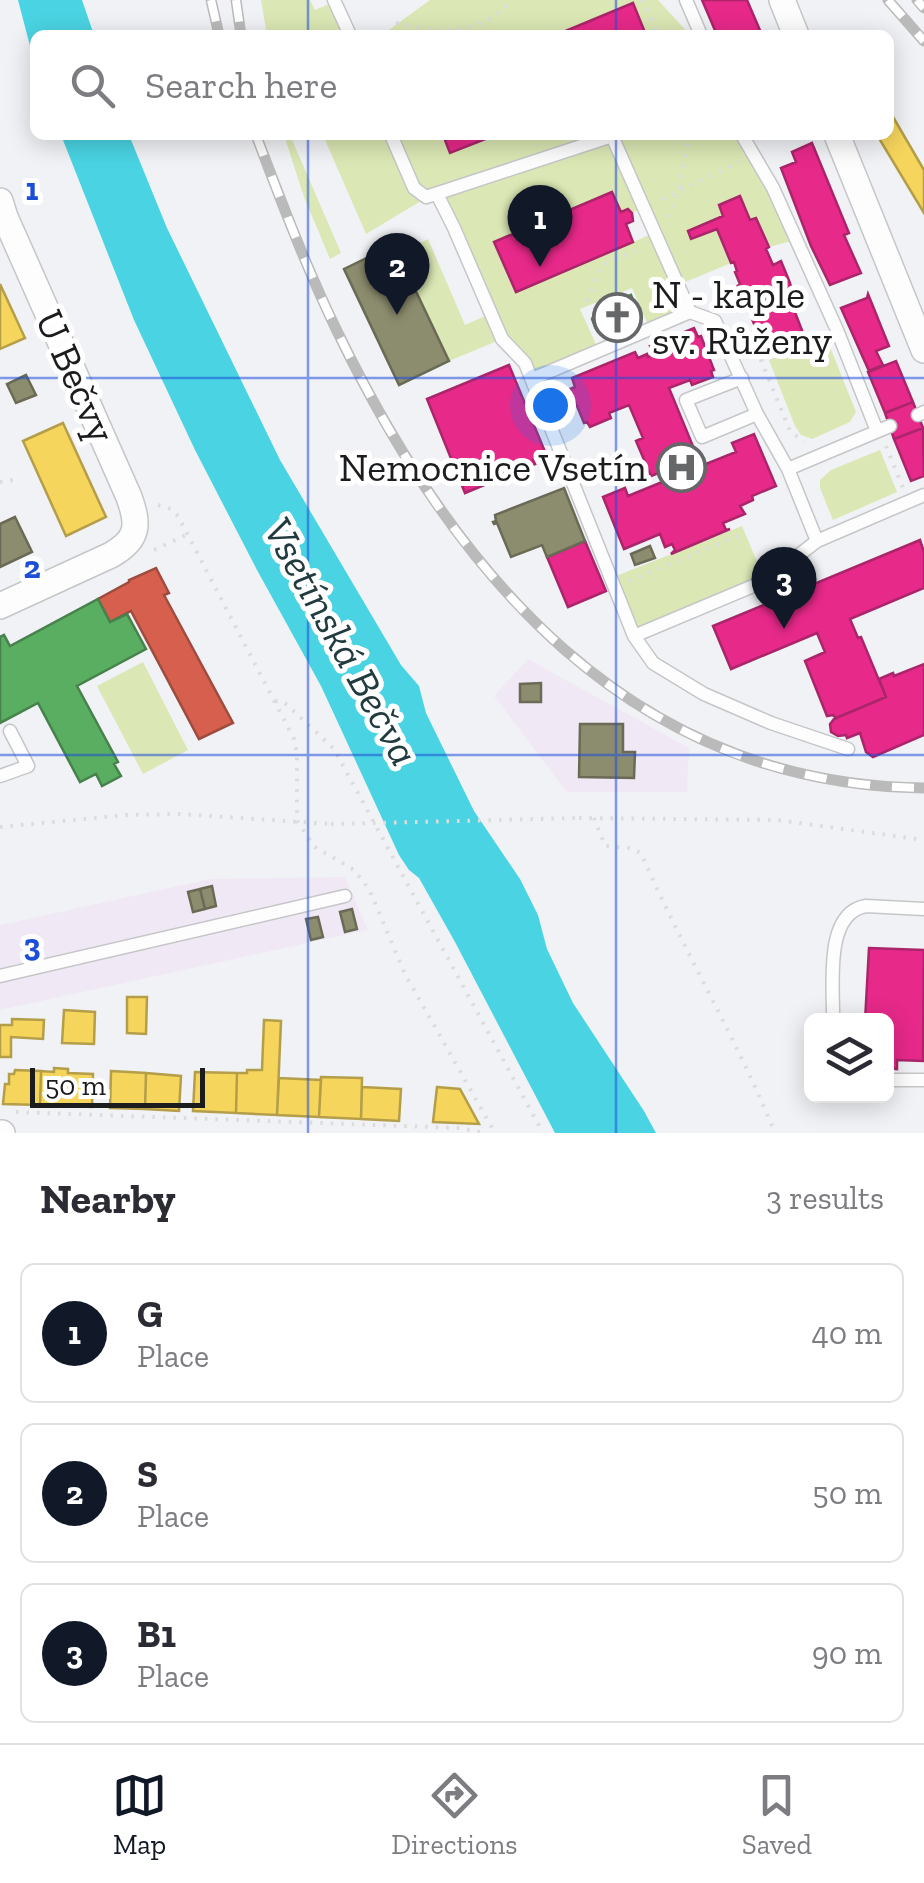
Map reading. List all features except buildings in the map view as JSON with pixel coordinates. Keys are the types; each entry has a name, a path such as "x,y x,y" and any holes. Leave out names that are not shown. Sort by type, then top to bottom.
{"street":[{"path":"782,0 794,30"},
{"path":"839,140 924,350"},
{"name":"U Bečvy","path":"2,212 129,496"},
{"path":"0,606 125,547 136,525 129,496"}],"lane":[{"path":"334,0 348,30"},
{"path":"686,0 700,30"},
{"path":"394,140 414,188 426,198 601,140"},
{"path":"615,140 690,312"},
{"path":"745,140 773,188 884,434 788,469"},
{"path":"437,194 502,338 532,379 634,636 653,662 704,694 848,749"},
{"path":"532,379 690,312 715,321 757,414 788,469 817,541"},
{"path":"742,378 686,400 702,437 757,414"},
{"path":"634,636 766,582 817,541 924,496"},
{"path":"0,776 28,766 10,731"},
{"path":"0,976 346,896"},
{"path":"833,1013 836,936 844,918 866,906 924,909"},
{"path":"894,1080 924,1080"}],"path":[{"path":"454,30 486,21 512,0"},
{"path":"641,0 656,30"},
{"path":"396,23 428,30"},
{"path":"587,301 602,265 658,241 679,192 688,140"},
{"path":"643,208 755,154"},
{"path":"761,360 837,330"},
{"path":"732,357 756,348 790,431 810,444"},
{"path":"884,434 909,501"},
{"path":"0,482 20,479"},
{"path":"129,496 178,516 294,739 297,821 315,847 354,870 368,889 405,974 494,1133"},
{"path":"615,587 745,534"},
{"path":"275,701 284,702 334,749 543,1133"},
{"path":"0,827 180,814 331,824 579,818 777,820 924,840"},
{"path":"594,818 605,846 628,848 641,854 775,1133"},
{"path":"5,1126 459,1128 486,1133"}],"shaded area":[{"path":"528,659 689,748 687,792 567,792 494,696"},
{"path":"345,877 368,930 0,1010 0,925 210,879"}],"green space":[{"path":"261,0 310,0 315,10 334,2 348,30 266,30"},
{"path":"430,0 658,0 685,30 644,30 633,3 568,30 389,30"},
{"path":"286,140 292,140 341,253 330,259"},
{"path":"325,140 445,140 450,153 483,140 746,140 795,240 769,247 757,219 750,220 739,196 719,205 723,216 688,231 692,239 717,229 731,263 678,285 690,312 650,329 632,288 580,309 599,351 532,379 502,339 449,361 399,254 428,239 465,325 490,314 437,195 366,234","holes":["613,193 621,212 628,209 632,213 643,208 654,233 516,292 495,242"]},
{"path":"826,337 856,412 850,422 812,439 801,435 795,426 769,360"},
{"path":"880,450 897,492 833,520 820,480 831,470"},
{"path":"742,526 763,576 634,636 611,578"},
{"path":"143,662 188,750 143,774 97,686"}],"water":[{"path":"18,0 82,0 92,30 30,30 30,46"},
{"name":"Vsetínská Bečva","path":"63,140 131,140 167,228 280,460 401,665 419,686 426,713 474,811 520,879 538,915 547,949 573,1003 656,1133 555,1133 455,942 419,878 399,855 321,686 195,450 134,320"}],"railway":[{"path":"211,0 218,30"},
{"path":"236,0 240,30"},
{"path":"888,0 924,41"},
{"path":"917,0 924,8"},
{"path":"258,140 326,307 384,421 437,505 497,582 565,650 641,706 725,750 819,778 924,788"}],"place":[{"name":"G","path":"540,267"},
{"name":"S","path":"397,315"},
{"name":"N - kaple sv. Růženy","path":"617,317"},
{"name":"Nemocnice Vsetín","path":"682,467"},
{"name":"B1","path":"784,629"}]}
